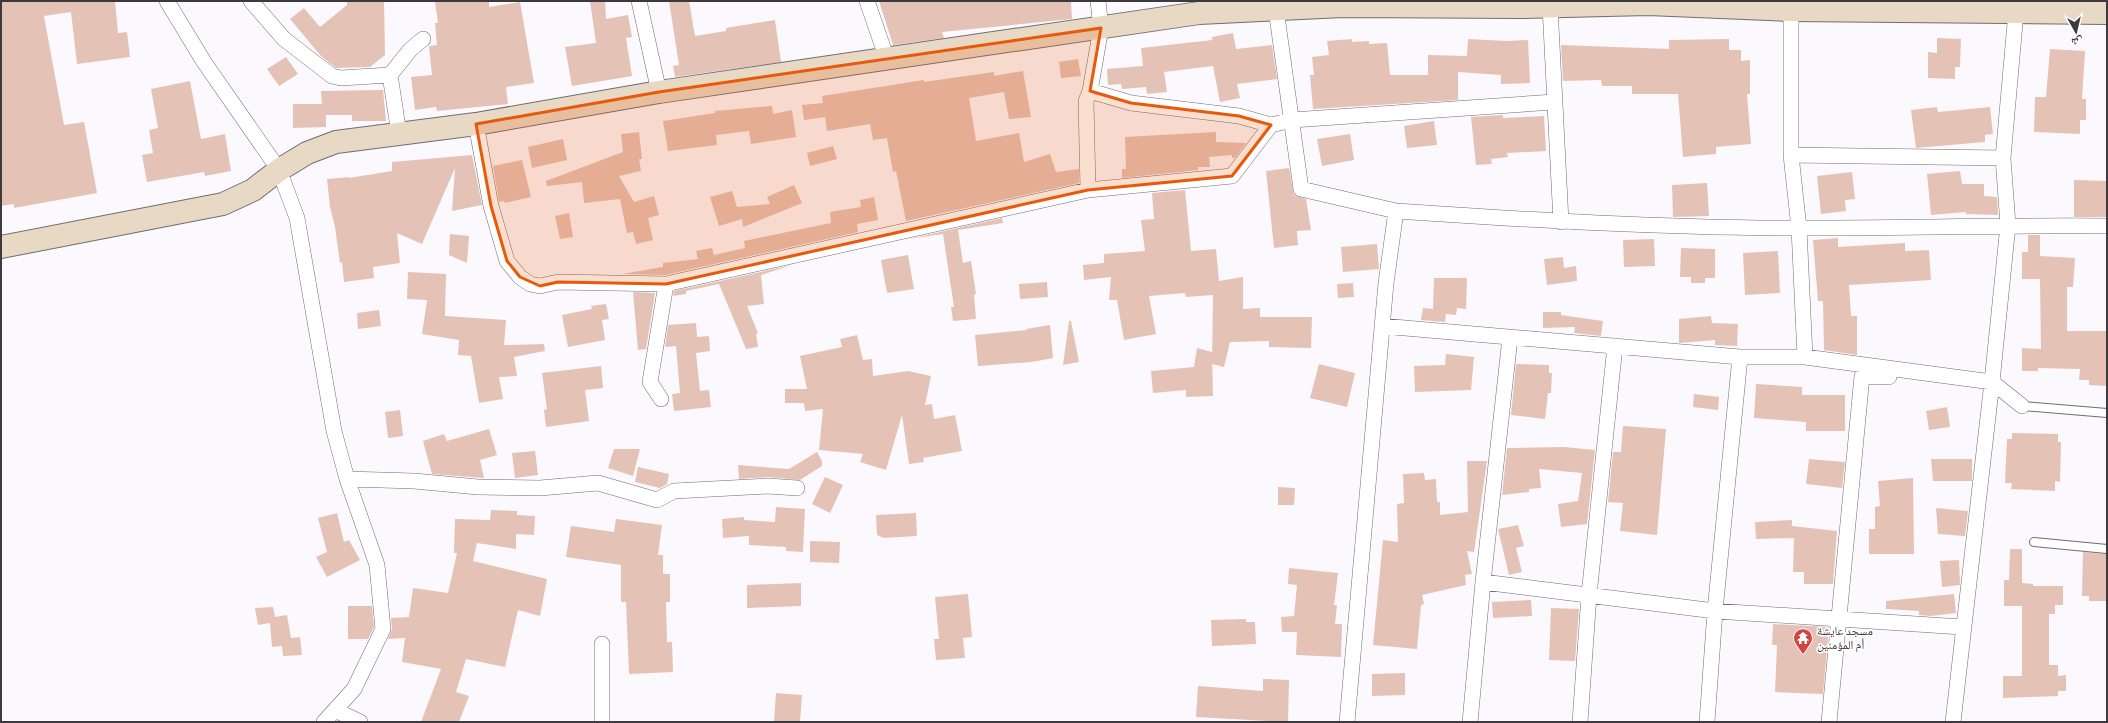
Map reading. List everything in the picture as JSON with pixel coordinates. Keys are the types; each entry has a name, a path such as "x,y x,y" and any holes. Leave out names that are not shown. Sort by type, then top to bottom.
{"main road":[{"path":"1,247 223,204 253,190 279,170 307,153 336,142 476,124 659,92 1199,13 1264,6 1343,4 1550,6 1648,2 1790,10 2107,13"}],"street":[{"path":"167,1 204,62 279,170 297,218 334,431 347,479 377,565 383,629 354,689 335,716 324,722"},
{"path":"251,1 284,39 332,76 341,78 374,74 390,74"},
{"path":"639,1 659,92"},
{"path":"867,1 887,59"},
{"path":"1088,190 1086,101 1090,92 1100,28 1098,1"},
{"path":"1264,6 1292,120 1301,189 1396,210 1561,222 1799,228 2008,225 2107,226"},
{"path":"1550,6 1561,222"},
{"path":"1790,10 1791,155 1799,228 1804,357"},
{"path":"1953,722 1962,627 1992,382 2008,225 2003,158 2016,12"},
{"path":"399,134 390,74 410,50 423,39"},
{"path":"1090,92 1131,103 1240,116 1271,125 1292,120 1554,102"},
{"path":"476,124 493,213 507,261 520,277 530,284 540,286 558,282 666,284 1088,190 1232,176 1271,125"},
{"path":"1791,155 2003,158"},
{"path":"1347,722 1382,326 1396,210"},
{"path":"661,399 650,382 666,284"},
{"path":"1382,326 1510,338 1740,356 1804,357 1992,382 2022,406"},
{"path":"1470,722 1483,582 1510,338"},
{"path":"1580,722 1589,595 1615,346"},
{"path":"1707,722 1715,611 1740,356"},
{"path":"1829,722 1862,376 1992,382"},
{"path":"347,479 414,481 478,487 540,488 598,484 657,500 674,491 768,486 797,488"},
{"path":"1483,582 1715,611 1962,627"},
{"path":"602,644 602,722"},
{"path":"335,716 360,722"}],"lane":[{"path":"2022,406 2107,413"},
{"path":"2034,542 2107,549"}],"highlighted area":[{"path":"1101,28 1090,91 1131,103 1239,116 1271,125 1232,176 1088,190 666,284 558,282 540,286 520,277 507,261 491,206 476,124 659,92"}],"building":[{"path":"1,1 115,1 118,33 127,32 130,57 77,64 71,12 44,16 64,125 84,122 97,193 14,208 14,204 1,206"},
{"path":"347,1 384,1 385,55 370,67 336,68 321,56 290,19 304,8 320,27 347,5"},
{"path":"435,1 489,1 489,7 520,2 534,83 506,87 508,104 437,111 436,107 415,110 411,77 432,75 429,46 437,45 435,23 438,23"},
{"path":"590,1 605,1 606,19 628,15 632,37 626,38 632,76 572,86 565,47 596,43"},
{"path":"669,1 689,1 695,36 726,31 726,28 775,20 781,62 675,77 673,66 679,65"},
{"path":"879,1 1071,1 1072,19 942,32 944,38 893,45"},
{"path":"1233,33 1236,49 1272,45 1277,79 1237,84 1240,98 1220,102 1213,66 1164,72 1167,92 1147,94 1146,87 1122,89 1121,84 1108,85 1107,69 1143,66 1141,48 1212,40 1212,37"},
{"path":"1937,38 1961,39 1960,67 1955,67 1955,79 1928,78 1928,52 1937,53"},
{"path":"1352,39 1352,42 1369,41 1369,44 1387,43 1390,75 1428,75 1428,55 1467,56 1468,39 1506,41 1528,40 1530,83 1501,84 1501,75 1458,72 1458,100 1313,109 1310,75 1314,75 1312,57 1329,55 1327,41"},
{"path":"1729,39 1729,50 1741,50 1741,61 1750,60 1750,94 1747,94 1751,144 1716,147 1716,154 1683,157 1678,94 1632,94 1632,86 1602,86 1601,80 1563,81 1561,45 1669,49 1669,40"},
{"path":"2050,49 2085,51 2082,99 2086,99 2086,120 2080,120 2080,134 2034,132 2035,97 2046,97"},
{"path":"286,57 298,74 279,86 267,69"},
{"path":"1078,59 1081,76 1061,78 1059,62"},
{"path":"1023,71 1031,117 1009,119 1004,92 969,98 976,141 1019,133 1024,162 1050,154 1056,172 1079,169 1079,183 906,221 896,171 893,172 887,138 873,140 870,124 827,131 825,117 804,120 802,105 823,103 822,96 924,80 924,82 994,72 994,76"},
{"path":"190,81 201,139 225,134 231,171 205,176 204,172 147,182 142,155 153,153 149,130 158,128 151,89"},
{"path":"383,90 386,121 352,121 352,115 326,115 326,127 293,128 293,104 322,104 321,91"},
{"path":"772,106 773,114 792,110 796,137 751,144 749,131 716,135 717,145 668,151 663,121 715,113 715,111"},
{"path":"1937,107 1938,112 1990,107 1993,134 1985,135 1985,142 1916,148 1911,110"},
{"path":"1503,115 1503,118 1544,116 1546,151 1507,153 1508,157 1491,159 1492,164 1476,165 1471,117"},
{"path":"1434,121 1437,145 1407,148 1404,126"},
{"path":"639,132 642,159 639,159 641,171 619,176 634,202 654,196 659,215 648,218 653,240 636,244 633,232 627,233 620,199 584,203 582,182 547,186 546,181 623,152 621,134"},
{"path":"1216,132 1216,142 1246,143 1235,158 1232,158 1232,155 1209,157 1210,167 1198,167 1198,170 1122,178 1122,169 1126,169 1125,137"},
{"path":"1350,134 1354,160 1322,166 1317,139"},
{"path":"563,139 567,160 532,168 528,147"},
{"path":"833,146 837,159 810,166 807,153"},
{"path":"472,155 482,205 452,211 455,168 422,244 397,233 400,263 373,267 374,278 344,282 342,262 340,263 335,227 330,207 327,179 349,178 392,171 392,162"},
{"path":"522,160 531,197 505,203 504,201 499,202 493,166"},
{"path":"1289,168 1294,195 1306,199 1311,230 1297,231 1298,245 1274,248 1266,171"},
{"path":"1960,171 1962,184 1984,184 1984,196 1997,197 1998,215 1966,214 1966,212 1931,215 1927,174"},
{"path":"1852,172 1855,199 1845,200 1846,211 1821,214 1817,176"},
{"path":"2074,180 2107,181 2107,217 2074,217"},
{"path":"1707,183 1709,216 1673,217 1672,185"},
{"path":"794,185 802,203 743,227 742,219 719,226 710,197 732,191 737,207 770,204 767,197"},
{"path":"1185,190 1191,251 1216,249 1219,281 1243,277 1243,309 1260,308 1260,317 1312,317 1311,348 1269,347 1269,341 1230,342 1224,367 1212,364 1213,295 1186,297 1185,293 1149,296 1156,334 1124,340 1117,300 1109,300 1111,277 1084,280 1083,265 1104,263 1104,254 1145,251 1141,220 1154,219 1152,193"},
{"path":"874,197 878,220 857,224 858,232 665,275 622,274 663,267 663,263 698,259 696,251 712,248 714,255 745,248 744,241 831,223 830,212 861,207 860,200"},
{"path":"569,213 573,237 560,239 555,216"},
{"path":"1002,218 1003,223 958,230 963,263 971,261 976,294 974,295 976,319 953,321 951,307 954,307 943,234 909,239"},
{"path":"450,234 469,236 467,263 449,255"},
{"path":"2028,235 2040,235 2040,256 2075,258 2073,287 2067,287 2067,331 2107,331 2107,386 2089,385 2089,380 2079,380 2080,369 2038,368 2038,371 2022,371 2022,348 2041,349 2040,279 2022,279 2022,252 2028,252"},
{"path":"1838,238 1838,247 1905,243 1905,251 1929,250 1931,280 1849,285 1851,316 1857,316 1857,355 1824,350 1823,301 1818,301 1813,240"},
{"path":"1654,239 1655,266 1624,267 1623,240"},
{"path":"1377,244 1379,269 1343,272 1341,247"},
{"path":"1681,248 1715,249 1715,278 1705,278 1705,283 1691,283 1691,277 1680,277"},
{"path":"1778,251 1780,293 1745,295 1743,253"},
{"path":"908,255 914,289 887,293 881,260"},
{"path":"1563,257 1564,268 1576,266 1577,281 1547,285 1544,259"},
{"path":"792,265 761,275 764,304 747,306 758,333 756,334 758,347 746,349 719,284 686,291 686,294 673,296 674,291"},
{"path":"408,272 446,274 445,316 506,320 504,345 544,344 545,351 514,357 517,376 499,377 503,399 479,403 471,356 458,355 459,340 422,334 427,300 407,299"},
{"path":"1434,278 1467,278 1466,309 1457,308 1456,315 1446,314 1445,322 1421,320 1423,308 1433,309"},
{"path":"1047,282 1048,297 1020,299 1019,284"},
{"path":"1353,283 1354,297 1338,298 1337,284"},
{"path":"633,292 655,293 646,349 638,350"},
{"path":"606,304 609,319 602,320 605,340 568,347 562,315 592,309 591,306"},
{"path":"379,310 381,326 358,329 357,313"},
{"path":"1543,312 1561,312 1561,315 1603,321 1601,336 1574,333 1575,327 1543,328"},
{"path":"1711,316 1712,323 1738,324 1737,346 1715,345 1715,340 1679,343 1679,319"},
{"path":"1069,321 1071,321 1079,362 1063,365"},
{"path":"696,323 697,337 709,336 710,351 696,353 700,391 709,390 711,407 674,411 672,394 680,393 676,346 665,347 668,325"},
{"path":"1050,325 1053,358 1032,362 978,366 975,335 1027,330 1026,329"},
{"path":"857,335 863,360 872,359 873,376 908,371 931,376 925,405 932,404 934,419 955,415 962,451 923,458 924,462 909,464 902,415 886,470 860,462 863,454 819,450 823,409 805,411 804,403 785,403 785,389 807,389 800,356 842,347 840,339"},
{"path":"1197,348 1212,352 1213,396 1186,397 1186,390 1153,393 1151,371 1194,367"},
{"path":"1446,354 1474,357 1471,390 1415,392 1414,366 1445,365"},
{"path":"1319,364 1355,373 1347,407 1310,398"},
{"path":"1516,364 1549,365 1549,373 1552,373 1551,393 1548,393 1545,419 1511,415"},
{"path":"601,366 603,388 585,390 589,421 546,427 544,410 547,409 542,373"},
{"path":"1756,384 1802,387 1802,395 1845,395 1845,431 1806,431 1806,422 1754,418"},
{"path":"1694,394 1719,397 1718,410 1693,407"},
{"path":"1947,407 1950,427 1929,430 1926,411"},
{"path":"400,410 403,436 388,438 385,412"},
{"path":"1623,426 1666,429 1657,535 1620,531 1623,503 1608,502 1613,452 1621,452"},
{"path":"489,429 497,455 480,460 484,478 432,474 423,441 444,434 447,441"},
{"path":"2012,433 2058,434 2058,442 2061,442 2060,482 2055,481 2055,491 2011,489 2012,483 2005,483 2007,439 2012,439"},
{"path":"1564,447 1595,450 1587,524 1561,527 1558,504 1578,501 1582,473 1539,469 1541,488 1529,489 1529,492 1502,495 1507,448"},
{"path":"614,449 640,449 633,476 608,468"},
{"path":"535,451 538,475 515,478 512,453"},
{"path":"817,452 822,461 822,466 800,480 769,477 739,479 738,465 789,469"},
{"path":"1809,459 1845,462 1842,488 1806,484"},
{"path":"1931,459 1972,459 1972,481 1933,481"},
{"path":"1467,461 1487,461 1474,552 1467,551 1472,574 1465,575 1466,585 1422,595 1424,604 1421,605 1417,649 1373,645 1383,540 1398,542 1397,504 1404,503 1403,474 1424,473 1425,480 1436,479 1437,502 1440,502 1440,515 1468,512"},
{"path":"638,467 669,474 667,484 660,488 635,482"},
{"path":"825,477 843,485 830,513 812,504"},
{"path":"1913,478 1914,554 1869,554 1869,529 1875,529 1875,507 1880,506 1878,481"},
{"path":"1278,487 1295,488 1294,505 1278,505"},
{"path":"776,507 805,509 803,552 786,551 786,547 749,545 749,536 723,538 722,519 744,517 744,520 775,522"},
{"path":"1936,508 1968,511 1965,536 1938,534"},
{"path":"491,510 517,511 517,515 535,516 534,535 516,534 516,549 477,543 473,561 547,579 540,616 518,610 505,667 466,659 456,692 469,696 459,722 421,722 441,669 402,662 405,638 388,639 392,629 391,618 409,617 413,588 448,593 457,553 454,553 455,519 490,520"},
{"path":"337,513 344,542 349,540 360,560 327,577 316,557 327,552 318,518"},
{"path":"916,513 917,536 884,538 877,535 876,515"},
{"path":"616,519 662,525 658,555 663,555 663,574 670,574 670,602 666,602 667,642 672,642 673,672 629,674 626,602 621,602 621,565 566,557 571,526 614,532"},
{"path":"1792,520 1792,526 1837,531 1833,584 1804,584 1804,572 1793,572 1794,538 1756,539 1755,522"},
{"path":"1518,525 1524,546 1516,548 1522,572 1509,575 1498,529"},
{"path":"810,541 840,542 839,563 810,562"},
{"path":"2010,549 2022,549 2022,583 2033,584 2033,586 2063,586 2063,605 2055,605 2055,614 2049,614 2049,665 2058,665 2058,676 2066,675 2066,691 2058,691 2058,696 2003,698 2003,676 2022,676 2022,606 2004,606 2004,580 2009,580"},
{"path":"2083,552 2107,554 2107,601 2089,601 2089,596 2082,596"},
{"path":"1959,560 1960,585 1942,587 1940,561"},
{"path":"1289,568 1338,573 1334,605 1337,605 1335,624 1342,624 1341,657 1296,655 1297,632 1282,632 1281,617 1294,616 1297,585 1288,584"},
{"path":"801,583 801,606 747,608 747,585"},
{"path":"968,594 972,637 963,638 965,658 936,660 934,639 939,639 935,597"},
{"path":"1954,594 1956,613 1930,616 1919,615 1919,611 1886,609 1886,601"},
{"path":"1531,600 1532,616 1493,618 1492,602"},
{"path":"348,606 372,606 374,627 368,639 348,639"},
{"path":"273,607 275,617 287,615 291,638 300,637 302,655 283,656 282,646 272,647 270,623 258,625 255,608"},
{"path":"1551,608 1579,609 1575,661 1549,660"},
{"path":"1246,619 1246,622 1255,622 1256,644 1212,646 1211,620"},
{"path":"1773,624 1829,627 1823,694 1775,692 1777,645 1772,645"},
{"path":"1405,673 1405,695 1372,696 1372,674"},
{"path":"1263,679 1289,680 1288,722 1196,717 1198,686 1263,691"},
{"path":"776,693 802,695 800,722 774,722"}],"place":[{"name":"مسجد عايشة أم المؤمنين","path":"1803,655"}]}
